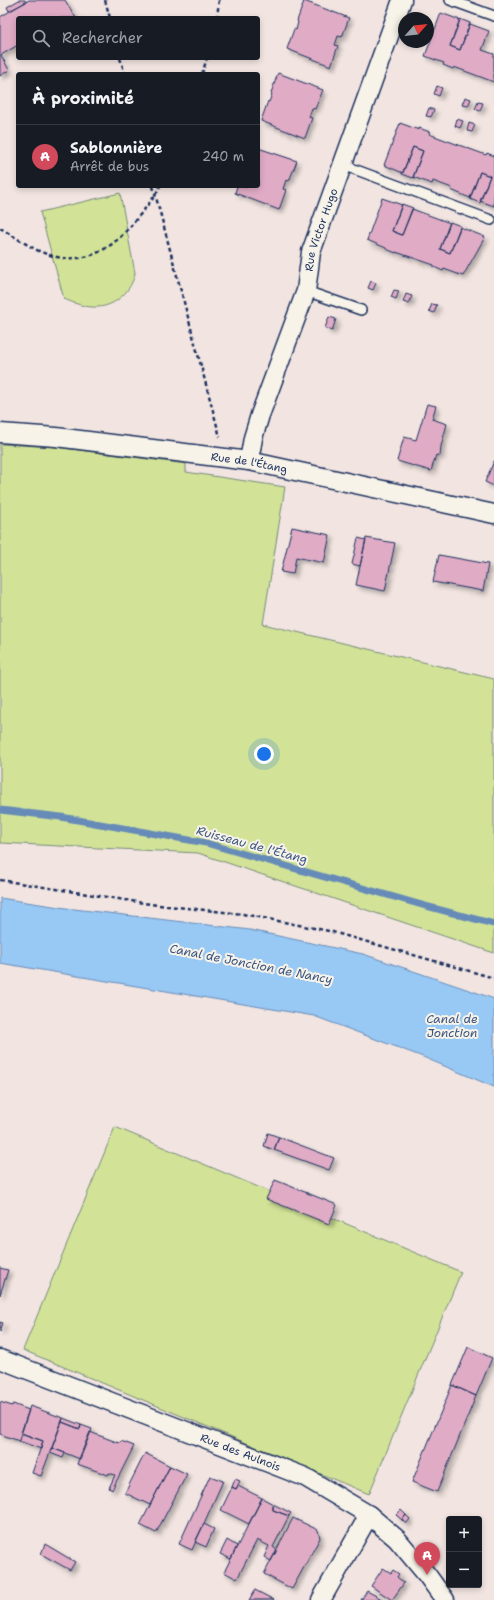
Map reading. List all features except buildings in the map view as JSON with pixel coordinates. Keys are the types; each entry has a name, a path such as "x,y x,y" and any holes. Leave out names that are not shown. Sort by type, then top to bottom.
{"street":[{"name":"Rue Victor Hugo","path":"249,461 253,438 260,415 306,291 311,252 402,0"},
{"name":"Rue de l'Étang","path":"0,433 56,437 249,461 494,514"},
{"name":"Rue des Aulnois","path":"0,1359 305,1477 369,1515 397,1539 427,1575 445,1600"},
{"path":"322,1600 369,1515"}],"lane":[{"path":"450,0 494,16"},
{"path":"343,165 491,220"},
{"path":"306,291 361,310"}],"path":[{"path":"106,0 110,16"},
{"path":"217,16 219,0"},
{"path":"120,60 124,72"},
{"path":"203,72 206,60"},
{"path":"154,188 221,439 220,458"},
{"path":"0,228 31,246 57,257 74,258 88,256 112,245 128,230 156,195 159,188"},
{"path":"0,880 150,904 242,914 329,931 494,978"}],"green space":[{"path":"120,193 135,273 127,291 111,304 98,307 80,305 64,299 40,212"},
{"path":"0,444 55,447 186,464 186,472 285,487 263,624 494,679 494,953 198,853 0,843"},
{"path":"115,1127 461,1272 369,1494 23,1350"}],"water":[{"name":"Canal de Jonction","path":"0,898 66,908 250,930 363,954 494,999 494,1087 423,1057 314,1016 0,963"}],"waterway":[{"name":"Ruisseau de l'Étang","path":"0,810 61,817 206,843 422,905 494,924"}],"place":[{"name":"Sablonnière","path":"427,1575"}],"water label":[{"name":"Canal de Jonction de Nancy","path":"251,964"}]}
